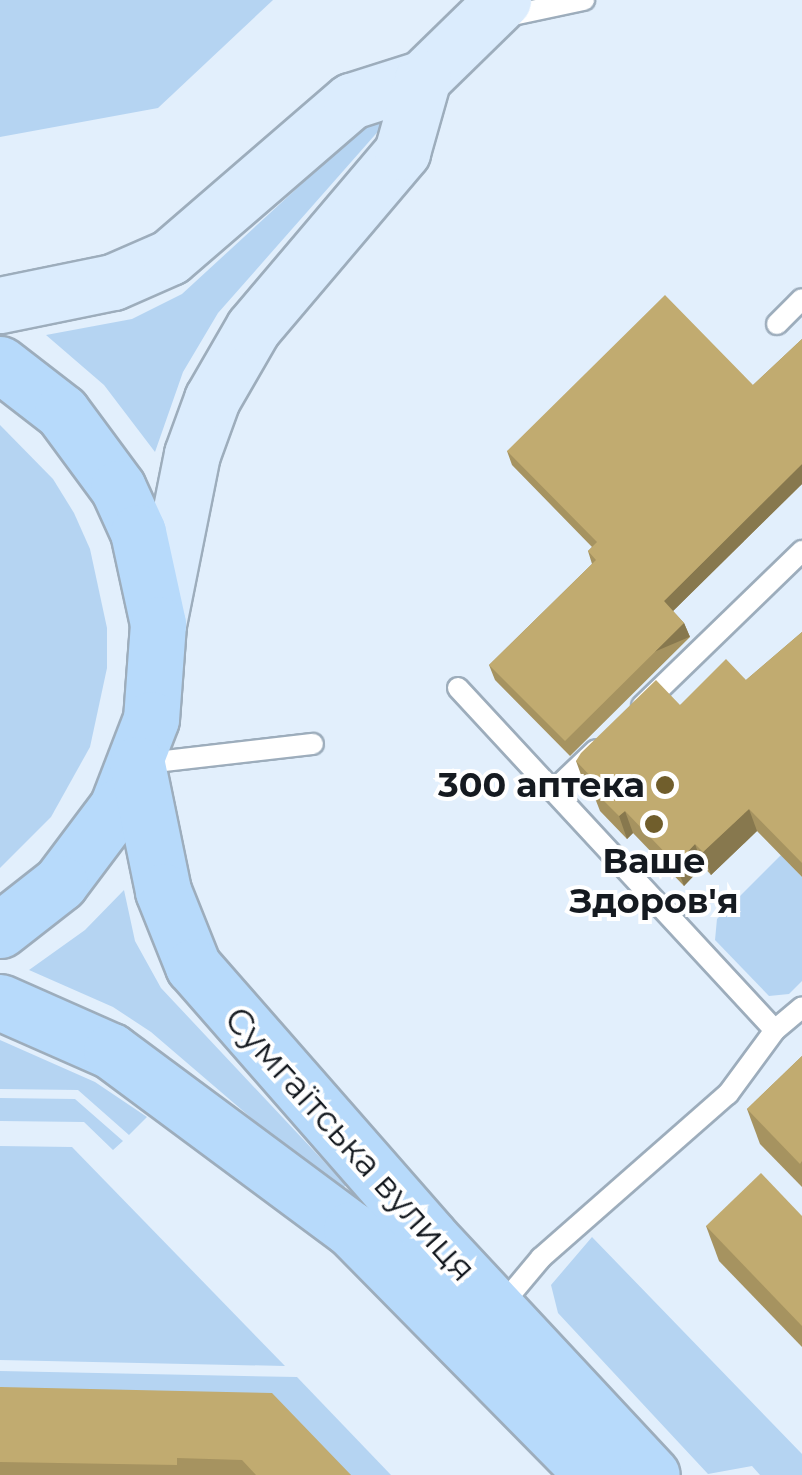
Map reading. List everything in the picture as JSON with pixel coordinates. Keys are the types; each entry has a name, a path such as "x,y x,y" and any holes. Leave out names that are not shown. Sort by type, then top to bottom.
{"main road":[{"path":"0,305 113,282 170,256 351,101 422,78 492,10"},
{"path":"0,930 60,883 92,847 137,764 153,703 158,624 192,454 212,400 253,328 402,152 422,78"},
{"path":"0,364 62,412 118,488 138,532 158,624"},
{"name":"Сумгаїтська вулиця","path":"137,764 163,892 193,966 430,1237 500,1306 652,1475"},
{"name":"Сумгаїтська вулиця","path":"0,1002 111,1050 351,1229 594,1475"}],"lane":[{"path":"492,10 584,0"},
{"path":"777,324 802,299"},
{"path":"553,791 802,551"},
{"path":"458,688 775,1030"},
{"path":"137,764 314,744"},
{"path":"500,1306 541,1258 728,1094 775,1030 802,1007"}],"shaded area":[{"path":"0,0 273,0 158,108 0,137"},
{"path":"381,111 389,119 218,313 183,372 155,452 104,385 46,335 132,319 182,294"},
{"path":"0,425 53,479 90,549 107,628 107,668 90,747 51,817 0,868"},
{"path":"781,855 802,877 802,981 789,994 769,996 715,940 717,919"},
{"path":"124,890 135,941 161,988 346,1185 339,1193 151,1032 113,1007 29,970 85,930"},
{"path":"0,1040 95,1082 147,1117 129,1135 78,1090 0,1089"},
{"path":"0,1098 75,1099 123,1141 113,1150 84,1122 0,1121"},
{"path":"0,1146 72,1147 285,1366 0,1360"},
{"path":"592,1237 802,1454 802,1475 760,1475 752,1466 708,1474 558,1313 551,1285"},
{"path":"0,1371 297,1377 391,1475 330,1475 0,1421"}],"building":[{"path":"665,295 753,385 802,339 802,464 664,601 684,623 565,741 489,665 596,560 588,551 597,542 507,451"},
{"path":"802,632 802,863 749,809 703,852 695,844 676,864 625,811 619,816 592,789 597,783 576,761 656,680 680,705 726,659 746,680"},
{"path":"802,1056 802,1161 800,1164 747,1109"},
{"path":"761,1173 802,1216 802,1326 706,1226"},
{"path":"0,1387 272,1393 351,1475 256,1475 242,1460 177,1458 177,1465 0,1462"}],"place":[{"name":"300 аптека","path":"665,785"},
{"name":"Ваше Здоров'я","path":"654,824"}]}
